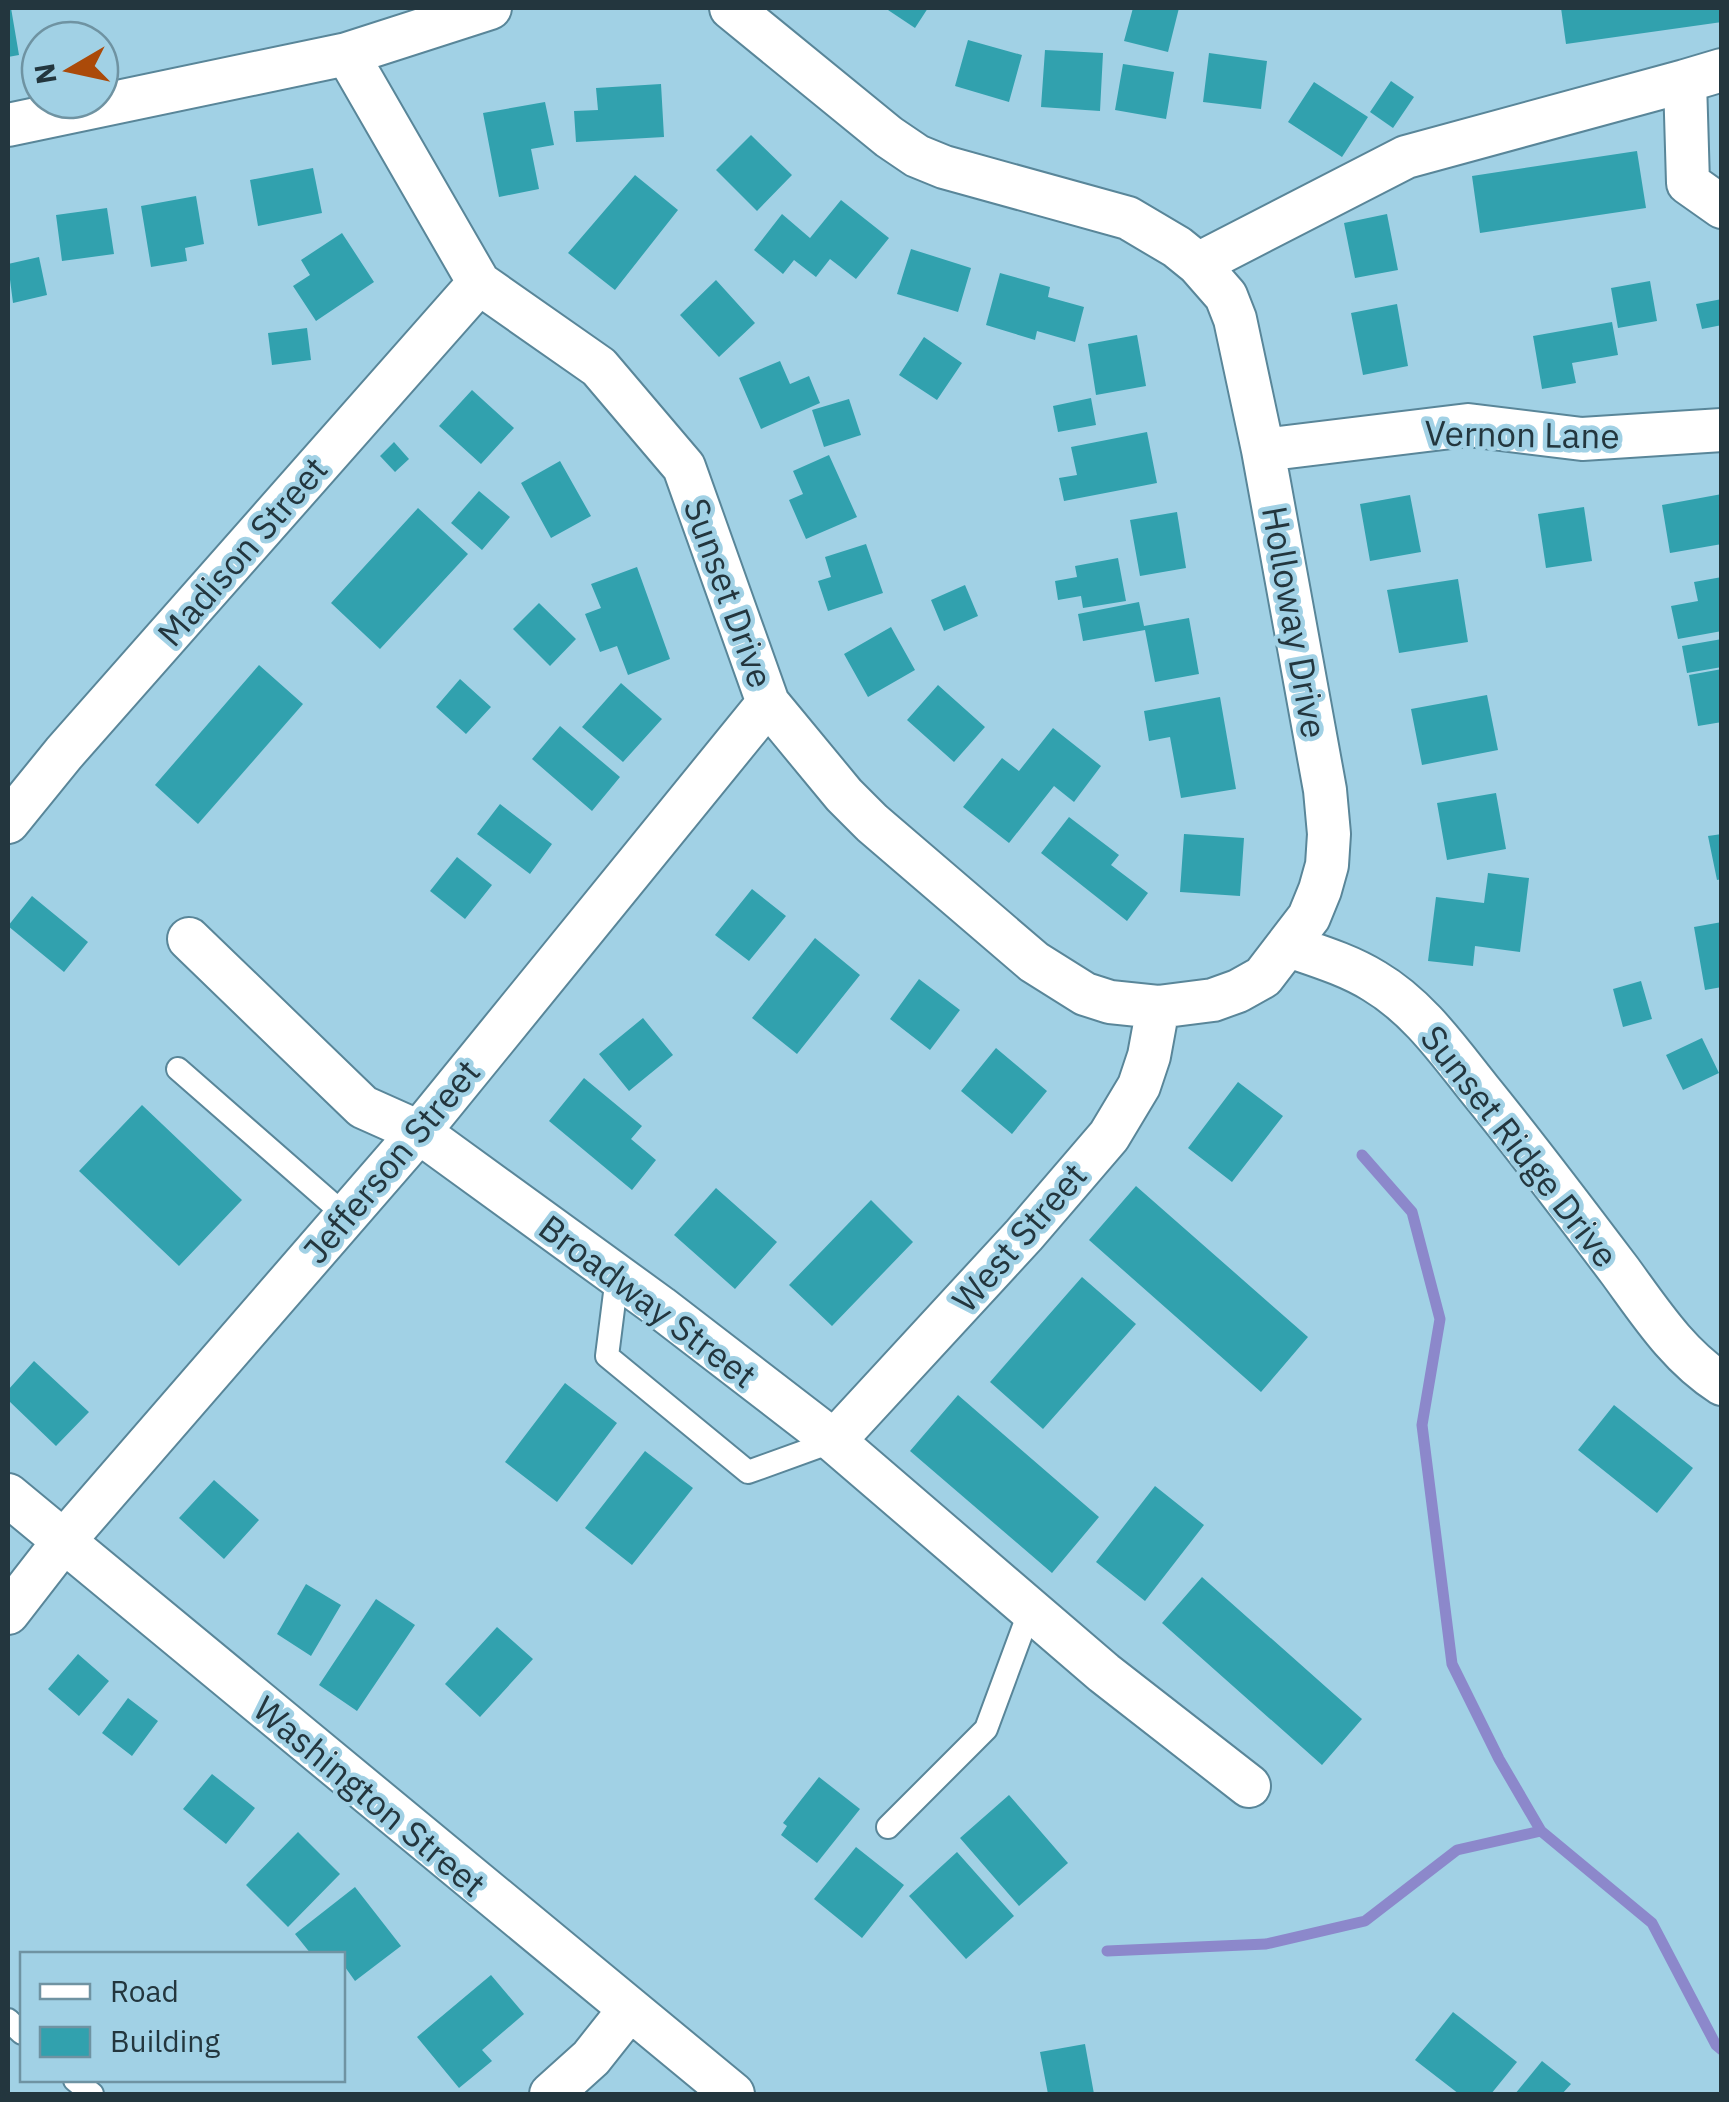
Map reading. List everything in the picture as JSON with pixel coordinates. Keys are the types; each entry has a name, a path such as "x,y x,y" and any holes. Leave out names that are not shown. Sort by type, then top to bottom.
{"street":[{"path":"8,124 346,54 490,8"},
{"name":"Holloway Drive","path":"732,8 888,137 917,156 1128,218 1177,246 1226,296 1235,318 1263,450 1326,790 1329,834 1320,890 1309,917 1276,962"},
{"name":"Sunset Drive","path":"346,54 479,283 599,367 684,466 768,704 872,824 1034,962 1084,994 1110,1002 1158,1006 1212,1000 1238,991 1276,962"},
{"path":"1198,264 1406,158 1703,76 1688,183 1722,206"},
{"name":"Madison Street","path":"8,822 64,753 479,283"},
{"name":"Vernon Lane","path":"1263,450 1468,425 1582,440 1722,430"},
{"name":"Jefferson Street","path":"8,1613 63,1542 419,1132 768,704"},
{"name":"Broadway Street","path":"189,940 363,1107 419,1132 834,1441 1104,1673 1249,1786"},
{"name":"Sunset Ridge Drive","path":"1276,962 1342,965 1374,980 1429,1027 1665,1331 1690,1360 1722,1384"},
{"name":"West Street","path":"834,1441 1024,1235 1109,1136 1139,1086 1158,1006"},
{"name":"Washington Street","path":"8,1495 734,2094"},
{"path":"551,2094 591,2058 629,2010"}],"lane":[{"path":"178,1069 346,1216"},
{"path":"617,1277 607,1356 748,1472 834,1441"},
{"path":"888,1827 986,1730 1030,1610"}],"building":[{"path":"8,8 19,55 8,57"},
{"path":"885,8 928,8 915,28"},
{"path":"1133,8 1179,8 1168,52 1124,41"},
{"path":"1561,8 1722,8 1722,22 1566,44"},
{"path":"968,40 1022,55 1009,102 955,86"},
{"path":"1045,50 1103,53 1100,111 1041,107"},
{"path":"1209,53 1267,61 1261,109 1203,102"},
{"path":"1123,64 1174,72 1166,119 1115,110"},
{"path":"1391,81 1414,97 1393,128 1370,112"},
{"path":"1314,82 1368,117 1342,157 1288,122"},
{"path":"661,84 664,137 576,142 574,111 598,110 596,88"},
{"path":"545,102 554,145 531,149 539,189 499,197 483,113"},
{"path":"751,135 792,175 757,211 716,170"},
{"path":"1637,151 1646,208 1480,233 1472,176"},
{"path":"313,168 322,213 258,226 250,180"},
{"path":"635,175 678,210 615,290 568,253"},
{"path":"196,196 204,244 185,248 187,261 151,267 141,206"},
{"path":"841,200 889,238 856,279 830,259 816,277 794,260 783,274 754,250 782,214 810,238"},
{"path":"107,208 114,254 62,261 56,215"},
{"path":"1387,214 1398,270 1355,278 1344,223"},
{"path":"342,233 374,282 316,321 293,286 310,275 301,260"},
{"path":"911,249 971,268 958,312 897,294"},
{"path":"39,257 47,295 13,303 8,264"},
{"path":"1000,273 1050,287 1048,297 1084,307 1075,342 1037,331 1035,340 986,325"},
{"path":"716,280 755,323 719,357 680,315"},
{"path":"1650,281 1657,321 1618,328 1611,288"},
{"path":"1722,299 1722,325 1702,329 1696,304"},
{"path":"1397,304 1408,366 1363,375 1351,313"},
{"path":"1612,322 1618,355 1572,363 1576,383 1542,389 1533,336"},
{"path":"307,328 311,360 272,365 268,333"},
{"path":"1137,335 1146,386 1096,395 1088,344"},
{"path":"924,337 962,363 937,400 899,375"},
{"path":"780,361 790,384 809,376 820,403 761,429 739,378"},
{"path":"472,390 514,428 481,464 439,426"},
{"path":"1091,398 1096,425 1058,432 1053,406"},
{"path":"849,399 861,435 824,447 812,410"},
{"path":"1147,432 1157,483 1064,501 1059,478 1077,475 1071,447"},
{"path":"394,442 409,459 395,472 380,456"},
{"path":"829,455 857,517 806,539 789,500 803,494 793,471"},
{"path":"560,461 591,516 551,538 521,483"},
{"path":"479,491 510,517 482,550 451,523"},
{"path":"1722,494 1722,544 1670,553 1662,505"},
{"path":"1410,495 1421,552 1370,561 1360,504"},
{"path":"1584,507 1592,561 1546,568 1538,514"},
{"path":"418,508 468,554 380,649 331,603"},
{"path":"1177,512 1186,568 1140,576 1130,520"},
{"path":"866,544 883,593 828,611 818,581 831,577 825,557"},
{"path":"1118,558 1126,601 1083,608 1081,596 1058,600 1055,581 1077,577 1075,566"},
{"path":"637,567 670,659 628,675 617,646 600,652 585,614 601,608 591,584"},
{"path":"1722,577 1722,631 1678,639 1671,606 1698,601 1694,582"},
{"path":"1458,579 1468,642 1399,653 1387,590"},
{"path":"965,585 978,616 944,631 931,600"},
{"path":"1139,602 1144,626 1189,618 1199,674 1155,682 1145,630 1083,641 1078,614"},
{"path":"539,603 576,639 550,666 513,629"},
{"path":"891,627 915,670 868,697 844,654"},
{"path":"1722,639 1722,667 1687,673 1682,646"},
{"path":"259,665 303,704 198,824 155,785"},
{"path":"1722,669 1722,722 1698,726 1689,675"},
{"path":"460,679 491,707 466,734 436,707"},
{"path":"621,683 662,719 623,762 582,727"},
{"path":"938,685 985,727 954,762 907,720"},
{"path":"1487,695 1498,750 1422,765 1411,709"},
{"path":"1220,697 1236,789 1181,798 1170,737 1149,741 1144,711"},
{"path":"560,726 620,777 592,811 532,759"},
{"path":"1053,728 1101,766 1074,802 1054,786 1009,843 963,807 1002,758 1019,771"},
{"path":"1496,793 1506,849 1447,860 1437,803"},
{"path":"500,804 552,844 530,874 477,834"},
{"path":"1069,817 1119,855 1111,865 1148,893 1127,921 1041,853"},
{"path":"1184,834 1244,838 1240,896 1180,892"},
{"path":"1722,834 1722,879 1717,880 1708,836"},
{"path":"457,857 492,885 465,919 430,891"},
{"path":"1488,873 1529,878 1520,952 1475,946 1473,966 1428,961 1436,897 1484,903"},
{"path":"752,889 786,916 749,961 715,935"},
{"path":"32,896 88,942 64,972 8,926"},
{"path":"1722,922 1722,987 1705,990 1694,927"},
{"path":"815,938 860,975 797,1054 752,1018"},
{"path":"919,979 960,1010 930,1050 890,1019"},
{"path":"1641,981 1652,1019 1623,1027 1613,989"},
{"path":"643,1018 673,1055 629,1091 599,1054"},
{"path":"1702,1038 1719,1073 1683,1090 1666,1055"},
{"path":"996,1048 1047,1091 1012,1134 961,1091"},
{"path":"584,1078 642,1126 631,1139 656,1160 632,1190 549,1121"},
{"path":"1238,1082 1283,1116 1232,1182 1188,1148"},
{"path":"142,1105 242,1200 179,1266 79,1171"},
{"path":"1136,1186 1308,1337 1261,1392 1089,1240"},
{"path":"716,1188 777,1242 735,1289 674,1235"},
{"path":"871,1200 913,1242 832,1326 789,1285"},
{"path":"1082,1277 1136,1324 1043,1429 990,1382"},
{"path":"34,1361 89,1412 56,1446 8,1400 8,1390"},
{"path":"565,1383 617,1423 557,1502 505,1462"},
{"path":"958,1395 1099,1517 1052,1573 910,1451"},
{"path":"1614,1405 1693,1468 1657,1513 1578,1450"},
{"path":"645,1451 693,1488 632,1565 585,1528"},
{"path":"214,1480 259,1520 224,1559 179,1518"},
{"path":"1155,1486 1204,1525 1145,1601 1096,1562"},
{"path":"1202,1577 1362,1719 1322,1765 1162,1623"},
{"path":"306,1584 341,1605 311,1656 277,1634"},
{"path":"376,1599 415,1625 357,1711 319,1685"},
{"path":"497,1627 533,1659 480,1717 445,1684"},
{"path":"78,1654 109,1681 79,1716 48,1689"},
{"path":"128,1698 158,1721 132,1756 102,1733"},
{"path":"212,1774 255,1808 226,1844 183,1809"},
{"path":"819,1777 860,1809 817,1863 781,1835 787,1826 783,1823"},
{"path":"1009,1795 1068,1863 1019,1906 960,1838"},
{"path":"298,1832 340,1874 288,1927 246,1885"},
{"path":"856,1847 904,1885 862,1938 814,1899"},
{"path":"957,1852 1014,1916 966,1959 909,1896"},
{"path":"355,1887 401,1946 355,1981 345,1967 345,1952 309,1952 295,1934"},
{"path":"491,1975 524,2014 482,2050 492,2061 459,2088 417,2037"},
{"path":"1453,2012 1517,2062 1491,2094 1459,2094 1415,2060"},
{"path":"1085,2044 1094,2094 1048,2094 1040,2052"},
{"path":"1542,2061 1571,2084 1562,2094 1515,2094"}],"waterway":[{"path":"1362,1155 1412,1212 1440,1319 1422,1425 1452,1664 1499,1759 1541,1831"},
{"path":"1107,1951 1266,1944 1365,1921 1457,1850 1541,1831 1652,1923 1722,2050"}]}
